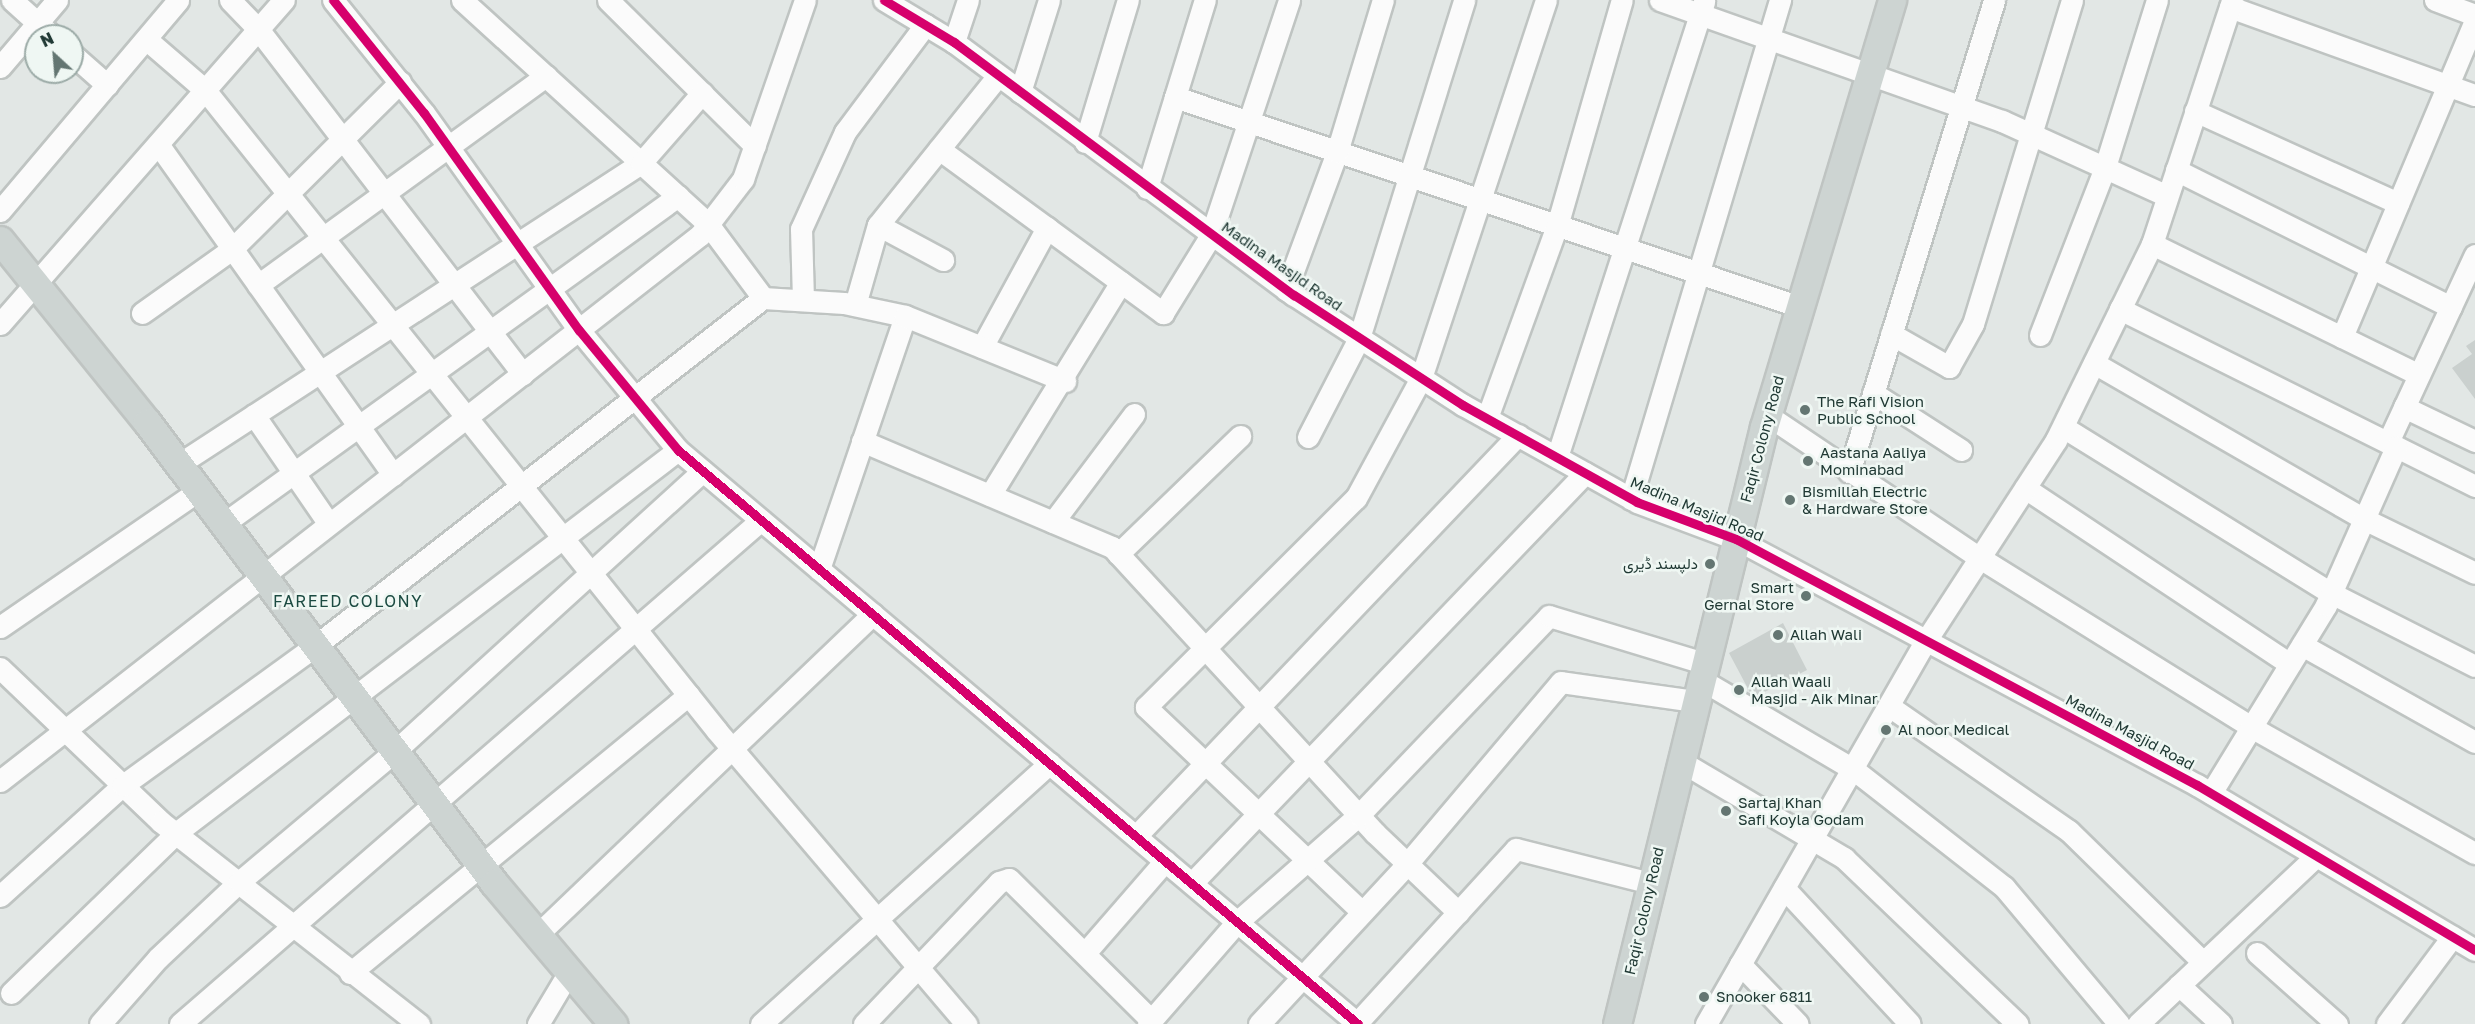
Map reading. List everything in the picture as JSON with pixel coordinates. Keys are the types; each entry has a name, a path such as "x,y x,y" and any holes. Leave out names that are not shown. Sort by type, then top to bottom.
{"main road":[{"name":"Faqir Colony Road","path":"1617,1024 1699,681 1767,415 1892,0"},
{"path":"0,240 37,282 179,464 483,867 613,1024"}],"street":[{"path":"12,0 38,24"},
{"path":"47,24 57,0"},
{"path":"0,211 178,0"},
{"path":"230,0 258,29 522,374"},
{"path":"0,324 284,0"},
{"path":"333,0 400,82 579,330 678,450 1357,1024 1516,849 1650,883"},
{"path":"462,0 708,224 763,297"},
{"path":"608,0 755,146"},
{"path":"0,781 579,330 708,224 743,179 805,0"},
{"name":"Madina Masjid Road","path":"884,0 954,42 1286,290 1487,418 1631,499 1736,539 2211,793 2475,950"},
{"path":"954,42 968,0"},
{"path":"1020,93 1049,0"},
{"path":"1085,142 1128,0"},
{"path":"1147,188 1205,0"},
{"path":"939,149 1163,313 1211,235 1289,0"},
{"path":"1286,290 1337,152 1383,0"},
{"path":"1308,437 1359,338 1464,0"},
{"path":"1362,912 1146,707 1356,498 1421,378 1483,201 1546,0"},
{"path":"1487,418 1557,226 1622,0"},
{"path":"1659,0 1702,7 1769,37 1960,105 2034,135 2168,196"},
{"path":"1631,499 1702,275 1780,0"},
{"path":"1849,472 1994,0"},
{"path":"1891,334 1949,367 1973,324 2034,135 2072,0"},
{"path":"2040,335 2105,167 2157,0"},
{"path":"2435,0 2475,15"},
{"path":"1706,1024 1784,888 1810,836 1853,769 1925,642 2063,426 2152,244 2231,3 2475,95"},
{"path":"1557,457 1626,249 1702,7"},
{"path":"2342,337 2475,21"},
{"path":"802,300 801,229 845,132 925,25"},
{"path":"146,39 205,90 522,484 688,695 964,1023"},
{"path":"0,67 24,47"},
{"path":"84,65 107,85"},
{"path":"258,285 546,76"},
{"path":"855,305 878,225 998,76"},
{"path":"142,313 232,249 400,82"},
{"path":"179,464 641,163 702,93"},
{"path":"1175,97 1800,307"},
{"path":"2195,111 2398,204"},
{"path":"158,144 393,475"},
{"path":"2176,170 2370,269 2451,307"},
{"path":"223,524 678,196"},
{"path":"878,225 943,260"},
{"path":"982,347 1047,228"},
{"path":"2152,244 2419,375"},
{"path":"2211,793 2302,645 2331,593 2364,519 2404,407 2475,255"},
{"path":"990,495 1065,381 1120,282"},
{"path":"0,896 123,785 315,646 763,297 855,305 904,316 1065,381"},
{"path":"2120,309 2475,486"},
{"path":"819,569 904,316"},
{"path":"2094,363 2364,519 2475,573"},
{"path":"1873,393 1961,450"},
{"path":"2404,407 2475,441"},
{"path":"1053,522 1134,414"},
{"path":"255,415 329,524"},
{"path":"1767,415 1980,558 2251,727 2475,853"},
{"path":"2063,426 2331,593 2475,666"},
{"path":"1136,836 1518,435"},
{"path":"1118,554 1240,436"},
{"path":"862,441 1053,522 1118,554 1359,815 1458,912"},
{"path":"11,993 176,833 356,701 678,450"},
{"path":"100,1024 158,958 239,882 395,751 703,471"},
{"path":"1192,883 1584,473"},
{"path":"2025,488 2290,664"},
{"path":"0,627 198,490"},
{"path":"183,1023 296,928 761,520"},
{"path":"538,934 873,614"},
{"path":"864,1024 918,970 999,882 1009,879 1085,953 1150,1022 1236,923 1359,815 1549,616 1699,681 1853,769 2004,887 2119,1024"},
{"path":"2302,645 2475,742"},
{"path":"3,675 65,729 176,833 419,1024"},
{"path":"1259,1024 1407,864 1561,682 1699,681"},
{"path":"351,972 483,867 688,695"},
{"path":"1889,706 2069,831 2203,962"},
{"path":"1680,761 1844,858 1910,916 2018,1024"},
{"path":"761,1024 1050,763"},
{"path":"2138,1024 2316,856"},
{"path":"1085,953 1165,861"},
{"path":"1784,888 1910,1024"},
{"path":"2387,1024 2452,937"},
{"path":"2257,953 2337,1024"},
{"path":"1740,964 1798,1024"},
{"path":"538,1024 569,972"},
{"path":"2179,985 2222,1024"}],"building":[{"path":"2475,340 2475,399 2452,368 2472,354 2466,346"},
{"path":"1783,623 1807,670 1753,698 1729,653"}],"cycle path":[{"path":"333,0 424,113 579,330 678,450 1358,1024"},
{"path":"884,0 954,42 1294,295 1463,405 1637,502 1736,539 2197,785 2475,950"}],"place":[{"name":"The Rafi Vision Public School","path":"1805,410"},
{"name":"Aastana Aaliya Mominabad","path":"1808,461"},
{"name":"Bismillah Electric & Hardware Store","path":"1790,500"},
{"name":"دلپسند ڈیری","path":"1710,564"},
{"name":"Smart Gernal Store","path":"1806,596"},
{"name":"Allah Wali","path":"1778,635"},
{"name":"Allah Waali Masjid - Aik Minar","path":"1739,690"},
{"name":"Al noor Medical","path":"1886,730"},
{"name":"Sartaj Khan Safi Koyla Godam","path":"1726,811"},
{"name":"Snooker 6811","path":"1704,997"}],"district":[{"name":"FAREED COLONY","path":"348,601"}]}
